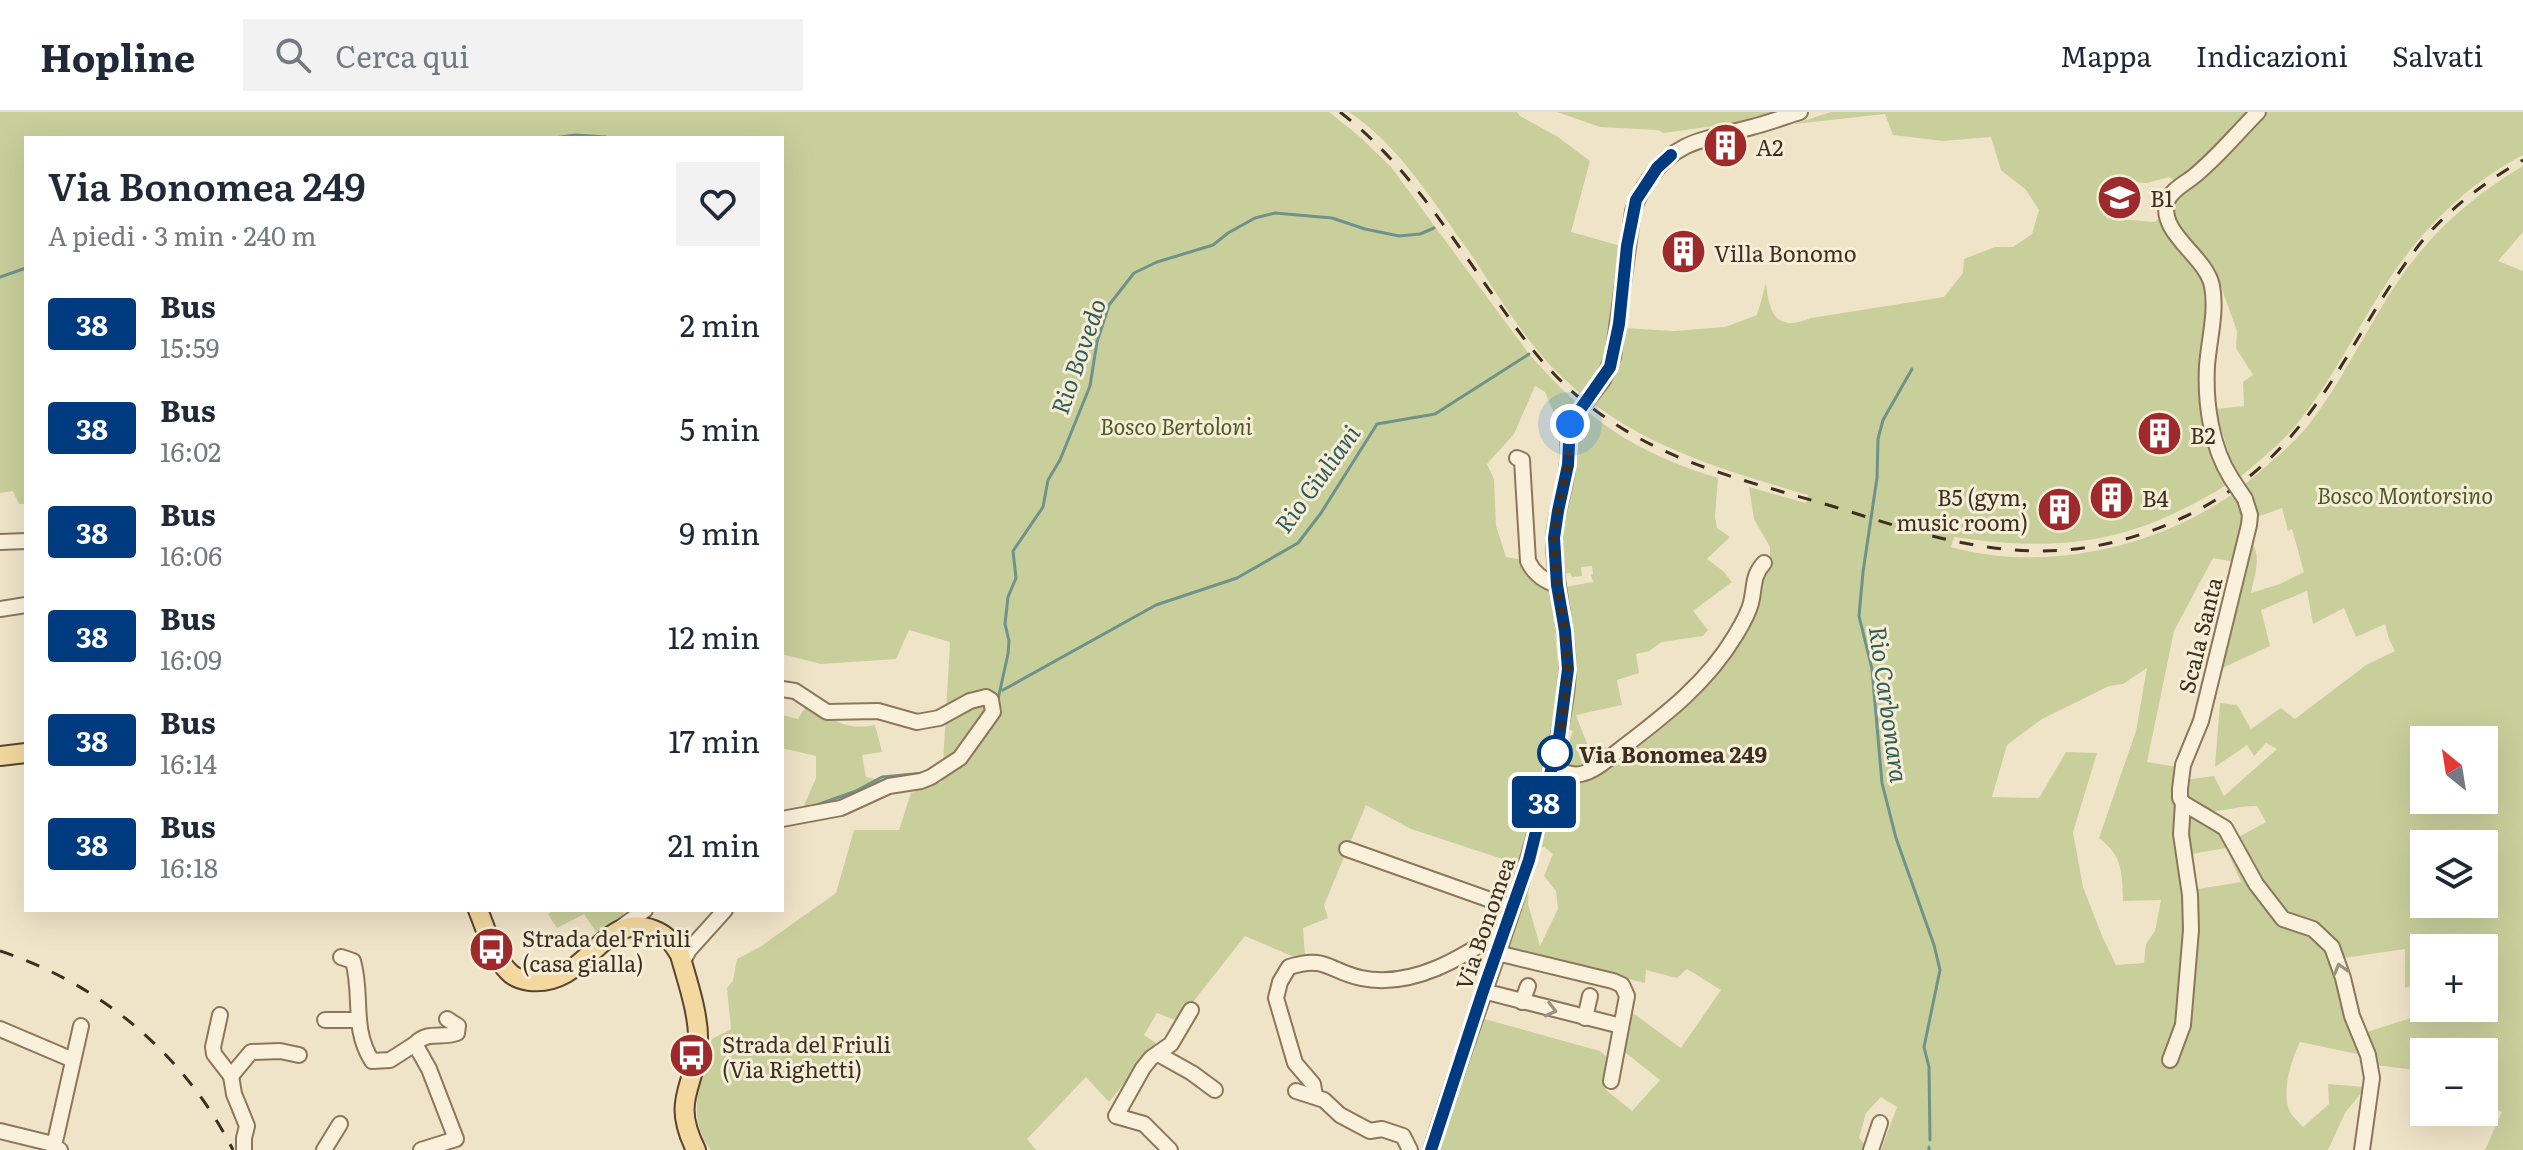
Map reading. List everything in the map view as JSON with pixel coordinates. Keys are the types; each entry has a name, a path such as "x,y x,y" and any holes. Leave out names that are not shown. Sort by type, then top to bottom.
{"main road":[{"path":"0,756 24,753"},
{"path":"479,912 506,970 513,976 533,981 546,981 569,972 619,929 642,925 659,932 675,945 698,1029 697,1049 683,1112 696,1150"}],"street":[{"name":"Via Bonomea","path":"1431,1150 1529,860 1562,726 1568,669 1557,585 1556,524 1568,465 1568,434 1570,424 1603,380 1613,357 1636,200 1657,168 1674,152 1696,140 1754,127 1800,112"},
{"name":"Scala Santa","path":"2170,1060 2183,1025 2191,930 2190,895 2181,834 2183,765 2201,721 2250,515 2215,441 2207,393 2213,310 2211,281 2204,267 2177,235 2167,219 2166,211 2170,196 2200,172 2258,112"},
{"path":"1517,458 1522,460 1528,561 1532,570 1557,585"},
{"path":"0,542 24,541"},
{"path":"1552,766 1567,774 1585,773 1688,694 1734,638 1751,602 1753,580 1764,563"},
{"path":"0,609 24,605"},
{"path":"784,689 795,691 827,712 878,711 917,722 939,718 970,701 986,697 991,700 993,712 960,758 931,777 889,786 841,808 784,819"},
{"path":"2183,803 2225,828 2256,884 2283,919 2309,927 2328,941 2338,959 2352,1016 2368,1055 2372,1078 2362,1150"},
{"path":"1347,849 1513,908"},
{"path":"619,929 642,912"},
{"path":"682,963 689,950 723,912"},
{"path":"1315,1096 1313,1084 1295,1063 1276,998 1280,982 1289,967 1321,962 1359,978 1396,981 1451,961 1505,929"},
{"path":"1497,953 1622,985 1627,996 1611,1081"},
{"path":"341,957 353,961 357,1020 372,1061 390,1060 429,1035 453,1036 458,1026 447,1019"},
{"path":"1522,1002 1528,986"},
{"path":"1483,991 1621,1026"},
{"path":"1585,1018 1590,996"},
{"path":"1170,1150 1144,1124 1116,1116 1143,1068 1171,1044 1191,1010"},
{"path":"220,1015 214,1054 231,1076 234,1094 247,1126 248,1149"},
{"path":"325,1020 357,1020"},
{"path":"0,1131 39,1140 57,1148 81,1026"},
{"path":"0,1029 73,1060"},
{"path":"415,1044 429,1069 456,1139 421,1150"},
{"path":"231,1076 251,1052 280,1051 299,1055"},
{"path":"1158,1054 1215,1090"},
{"path":"1296,1091 1324,1100 1350,1122 1370,1131 1382,1129 1403,1136 1410,1150"},
{"path":"1871,1150 1880,1123"},
{"path":"324,1150 340,1124"}],"green space":[{"name":"Bosco Bertoloni","path":"0,112 1329,112 1391,167 1529,354 1571,397 1637,445 1718,478 1717,528 1730,537 1707,559 1732,582 1693,611 1708,630 1703,636 1662,642 1649,651 1636,654 1639,673 1617,680 1622,705 1576,715 1588,746 1602,744 1609,750 1582,768 1561,765 1573,731 1565,728 1575,675 1565,587 1593,582 1593,574 1592,566 1581,567 1582,576 1564,574 1564,436 1545,392 1535,386 1514,434 1487,464 1494,479 1496,526 1506,557 1524,560 1551,589 1560,685 1521,865 1411,829 1366,805 1324,905 1328,918 1303,928 1305,955 1292,956 1245,936 1178,1021 1157,1013 1144,1035 1156,1043 1109,1102 1086,1077 1027,1139 1036,1150 711,1150 698,1124 698,1096 712,1039 731,1029 727,988 733,981 737,959 760,947 836,893 854,830 899,830 911,793 942,782 950,642 909,630 896,659 821,664 784,655 784,136 24,136 24,504 19,504 13,491 0,493"},
{"path":"1349,112 1517,112 1590,161 1571,232 1621,246 1606,362 1598,376 1607,383 1617,367 1624,328 1674,331 1725,327 1757,315 1766,283 1773,312 1783,322 1790,323 1944,297 1963,273 1964,259 1995,247 2013,247 2032,234 2039,210 2026,190 2001,170 1991,137 1943,141 1893,135 1885,114 1794,124 1831,112 2252,112 2178,183 2169,177 2147,183 2107,180 2101,199 2107,218 2155,222 2164,214 2173,234 2203,272 2209,290 2210,308 2203,406 2208,437 2228,484 2161,519 2097,539 2030,544 1954,537 1951,547 2023,557 2061,556 2135,541 2203,512 2234,493 2240,502 2245,527 2235,562 2213,558 2174,631 2147,762 2177,767 2175,828 2186,895 2177,1028 2166,1063 2174,1062 2187,1029 2198,889 2241,882 2226,848 2192,854 2185,819 2189,814 2214,826 2228,841 2250,882 2279,922 2318,939 2334,961 2343,1010 2362,1055 2300,1042 2286,1095 2290,1112 2303,1127 2329,1104 2328,1084 2366,1087 2345,1113 2328,1150 1881,1150 1897,1107 1881,1097 1866,1113 1859,1138 1866,1150 1435,1150 1481,1018 1600,1051 1609,1059 1606,1090 1632,1111 1660,1080 1622,1050 1630,1011 1681,1048 1721,990 1687,969 1677,978 1646,970 1645,983 1505,948 1529,872 1528,904 1540,946 1558,909 1556,891 1544,876 1553,854 1544,847 1537,848 1555,774 1578,779 1595,773 1672,715 1711,679 1748,624 1761,576 1770,560 1770,547 1754,519 1749,487 1806,503 1808,495 1678,452 1647,437 1590,401 1536,349 1414,175 1367,125","holes":["2147,668 2136,731 2099,838 2117,858 2123,901 2161,900 2155,931 2146,944 2144,963 2116,965 2083,887 2073,832 2097,753 2066,752 2039,798 1992,797 2007,745 2042,719 2109,686 2123,684"]},
{"path":"1557,112 1772,112 1729,124 1663,133 1658,130 1600,127"},
{"path":"2264,112 2523,112 2523,155 2483,180 2446,210 2414,246 2386,284 2310,408 2270,452 2239,478 2215,409 2244,406 2243,382 2253,375 2236,348 2237,331 2219,281 2180,231 2170,211 2176,197"},
{"name":"Bosco Montorsino","path":"2523,166 2523,232 2498,261 2523,271 2523,1150 2485,1150 2502,1112 2498,1110 2498,1038 2410,1038 2410,1069 2375,1065 2364,1033 2410,1018 2410,1022 2498,1022 2498,934 2410,934 2410,986 2405,988 2405,949 2344,958 2320,926 2287,913 2257,875 2237,838 2266,822 2257,806 2211,811 2202,809 2194,805 2188,795 2185,780 2214,776 2224,796 2277,749 2266,743 2254,756 2247,745 2215,767 2220,703 2237,705 2251,729 2281,708 2295,719 2366,665 2395,651 2385,624 2356,637 2344,608 2313,624 2307,591 2261,610 2270,646 2218,670 2252,543 2257,561 2251,593 2304,572 2292,529 2288,531 2282,508 2257,517 2254,499 2244,485 2307,427 2337,384 2404,272 2431,239 2481,194"},
{"path":"808,703 846,725 875,725 882,752 862,755 866,777 889,782 837,802 803,808 816,778 816,756 784,748 784,716 798,719"},
{"path":"623,912 624,914 600,938 584,914 557,928 548,914"}],"waterway":[{"path":"568,136 590,136"},
{"name":"Rio Bovedo","path":"997,704 1008,654 1005,624 1008,597 1016,578 1013,551 1043,507 1048,480 1060,460 1090,386 1097,342 1109,305 1134,273 1157,262 1213,245 1255,218 1275,213 1332,218 1399,236 1420,234 1434,228"},
{"path":"0,277 24,269"},
{"name":"Rio Giuliani","path":"1003,690 1156,605 1237,578 1298,543 1321,513 1377,424 1435,414 1529,354"},
{"name":"Rio Carbonara","path":"1912,369 1883,420 1878,439 1877,478 1859,616 1872,669 1882,783 1896,838 1940,970 1924,1047 1929,1067 1930,1140"},
{"name":"Rio Bovedo","path":"814,806 856,791 882,777 924,773"}],"railway":[{"path":"1340,112 1405,175 1548,367 1587,404 1619,426 1686,460 1758,485 1948,540 2035,551 2088,547 2135,536 2180,519 2241,483 2270,459 2295,432 2424,239 2463,201 2523,160"},
{"path":"0,951 72,983 136,1027 191,1083 233,1150"}],"bus line":[{"name":"38","path":"1431,1150 1529,860 1559,738 1568,669 1554,538 1568,465 1570,424 1610,367 1636,200 1657,168 1671,155"}],"place":[{"name":"A2","path":"1725,146"},
{"name":"B1","path":"2119,197"},
{"name":"Villa Bonomo","path":"1683,252"},
{"name":"B2","path":"2159,434"},
{"name":"B4","path":"2111,497"},
{"name":"B5 (gym, music room)","path":"2059,509"},
{"name":"Via Bonomea 249","path":"1555,753"},
{"name":"Strada del Friuli (casa gialla)","path":"491,950"},
{"name":"Strada del Friuli (Via Righetti)","path":"691,1056"}],"route":[{"path":"1555,753 1562,726 1568,669 1554,538 1568,465 1570,424"}]}
